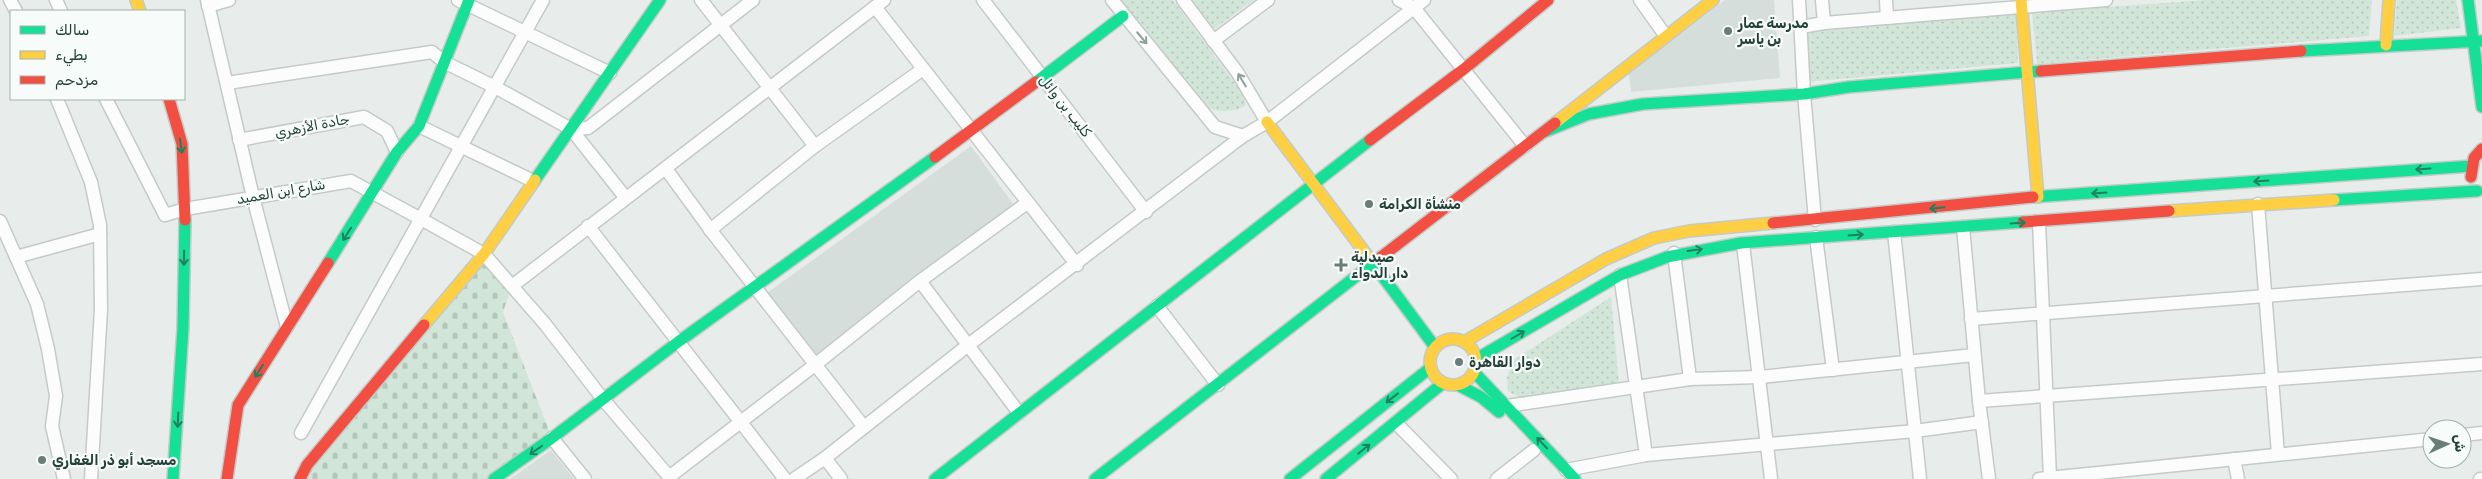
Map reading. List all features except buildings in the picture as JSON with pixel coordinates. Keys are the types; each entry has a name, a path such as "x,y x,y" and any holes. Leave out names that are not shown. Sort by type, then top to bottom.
{"main road":[{"path":"293,479 307,465 484,254 660,0"},
{"path":"935,479 1313,184 1464,69 1548,0"},
{"path":"1095,479 1712,0"},
{"path":"2386,44 2389,0"},
{"path":"2468,0 2477,41 2482,107"},
{"path":"227,479 238,406 397,152 419,126 444,62 464,1"},
{"path":"2021,3 2038,198"},
{"path":"494,479 552,438 602,398 678,342 756,288 972,130 1123,16"},
{"path":"1544,132 1589,114 1643,104 1804,94 1849,87 2386,44 2477,41"},
{"path":"169,100 182,144 185,209 183,328 174,479"},
{"path":"1267,122 1435,347"},
{"path":"1476,360 1620,275 1642,264 1674,253 1743,244 2258,204 2480,194 2471,176 2482,135"},
{"path":"1464,342 1606,259 1654,238 1689,231 2476,157"},
{"path":"1458,385 1470,378 1474,372 1476,360 1474,352 1464,342 1452,339 1446,340 1435,347 1429,361 1433,374 1443,383 1458,385 1481,397 1498,410 1534,450 1568,476"},
{"path":"1290,479 1430,368"},
{"path":"1474,372 1507,406 1568,476"},
{"path":"1326,479 1443,383"},
{"path":"300,479 307,465"}],"street":[{"path":"229,0 208,3 239,140 287,327"},
{"path":"301,433 543,0"},
{"path":"701,0 815,146"},
{"path":"572,129 588,128 753,0"},
{"name":"كليب بن وائل","path":"983,0 1146,212"},
{"path":"1112,0 1123,16 1215,127 1243,136"},
{"path":"1183,0 1237,72 1267,122"},
{"path":"1214,41 1268,0"},
{"path":"1399,0 1419,4 1464,69 1525,146"},
{"path":"1640,0 1666,35"},
{"path":"1800,0 1804,94 1815,220"},
{"path":"1822,0 1824,23"},
{"path":"1886,0 1887,18"},
{"path":"1801,27 1824,23 1887,18 1950,6 2106,0"},
{"path":"464,1 610,73"},
{"path":"512,286 625,197 666,169 768,87 880,4 923,68 1027,203 1077,264"},
{"path":"794,479 825,458 967,346 1146,212 1243,136 1267,122 1419,4"},
{"path":"227,83 432,52 444,62 495,87 572,129 625,197"},
{"path":"710,230 815,146 923,68"},
{"path":"57,100 91,182 100,234 101,309 91,479"},
{"name":"شارع ابن العميد","path":"107,100 165,215 185,209 351,181 484,254 545,324 602,398 670,478"},
{"name":"جادة الأزهري","path":"239,140 364,116 387,131 397,152"},
{"path":"419,126 533,181"},
{"path":"666,169 710,230 864,427"},
{"path":"670,478 920,281 1027,203"},
{"path":"2258,204 2278,454"},
{"path":"0,222 4,239 16,258 37,304 48,348 56,396 52,426 64,479"},
{"path":"2039,222 2046,396 2045,478 2422,439"},
{"path":"588,226 785,479"},
{"path":"1963,227 1970,319 1989,479"},
{"path":"1894,232 1920,479"},
{"path":"16,258 100,234"},
{"path":"1816,238 1833,370"},
{"path":"1743,244 1771,479"},
{"path":"1674,253 1690,379"},
{"path":"1620,275 1646,455"},
{"path":"1970,319 2482,279"},
{"path":"920,281 1019,413"},
{"path":"1156,306 1218,384"},
{"path":"1507,406 1690,379 1760,377 1974,355"},
{"path":"1979,401 2482,364"},
{"path":"1568,476 1646,455 1915,431 1982,422"},
{"path":"1396,423 1451,479"},
{"path":"552,438 585,479"},
{"path":"1497,479 1534,450"},
{"path":"825,458 841,479"},
{"path":"2234,459 2238,479"}],"shaded area":[{"path":"1725,0 1774,0 1780,78 1631,92 1629,74"},
{"path":"971,146 1013,204 816,355 767,293"},
{"path":"551,450 574,479 510,479"}],"green space":[{"path":"1121,0 1173,0 1245,97 1245,106 1227,111 1209,108"},
{"path":"1192,0 1254,0 1214,29"},
{"path":"2207,0 2372,0 2369,36 2037,64 2032,12"},
{"path":"2397,0 2456,0 2461,28 2394,36"},
{"path":"2016,12 2018,63 1806,82 1802,28"},
{"path":"484,254 512,286 503,312 552,438 494,479 300,479"},
{"path":"1611,297 1619,385 1520,398 1508,391 1507,378 1512,361"}],"traffic: fast":[{"path":"328,263 397,152 419,126 469,0"},
{"path":"535,180 660,0"},
{"path":"2468,0 2482,107"},
{"path":"1036,82 1123,16"},
{"path":"2301,51 2482,41"},
{"path":"1544,132 1589,114 1643,104 1804,94 1849,87 2041,71"},
{"path":"935,479 1370,140"},
{"path":"494,479 552,438 678,342 935,157"},
{"path":"2033,197 2472,166"},
{"path":"2334,200 2477,191"},
{"path":"173,479 183,328 185,220"},
{"path":"1476,359 1620,275 1667,257 1741,243 2023,222"},
{"path":"1095,479 1381,257"},
{"path":"1369,258 1435,347"},
{"path":"1290,479 1430,368"},
{"path":"1474,372 1575,479"},
{"path":"1326,479 1443,383"},
{"path":"1458,385 1481,397 1499,412"}],"traffic: slow":[{"path":"136,0 140,10"},
{"path":"1555,123 1713,0"},
{"path":"2021,0 2038,197"},
{"path":"2386,45 2389,0"},
{"path":"1267,122 1369,258"},
{"path":"424,325 484,254 535,180"},
{"path":"2169,211 2334,200"},
{"path":"1464,342 1606,259 1654,238 1689,231 1773,223"},
{"path":"1448,339 1458,339 1472,349 1476,362 1472,375 1466,381 1458,385 1448,385 1434,375 1430,367 1430,357 1440,343 1448,339"}],"traffic: jam":[{"path":"1370,140 1464,69 1548,0"},
{"path":"2041,71 2301,51"},
{"path":"935,157 1036,82"},
{"path":"169,100 182,144 185,220"},
{"path":"1381,257 1555,123"},
{"path":"2471,177 2474,158 2482,149"},
{"path":"1773,223 2033,197"},
{"path":"2023,222 2169,211"},
{"path":"227,479 238,405 328,263"},
{"path":"300,479 307,465 424,325"}],"place":[{"name":"مدرسة عمار بن ياسر","path":"1728,31"},
{"name":"منشأة الكرامة","path":"1369,204"},
{"name":"صيدلية دار الدواء","path":"1341,265"},
{"name":"دوار القاهرة","path":"1459,362"},
{"name":"مسجد أبو ذر الغفاري","path":"42,460"}]}
